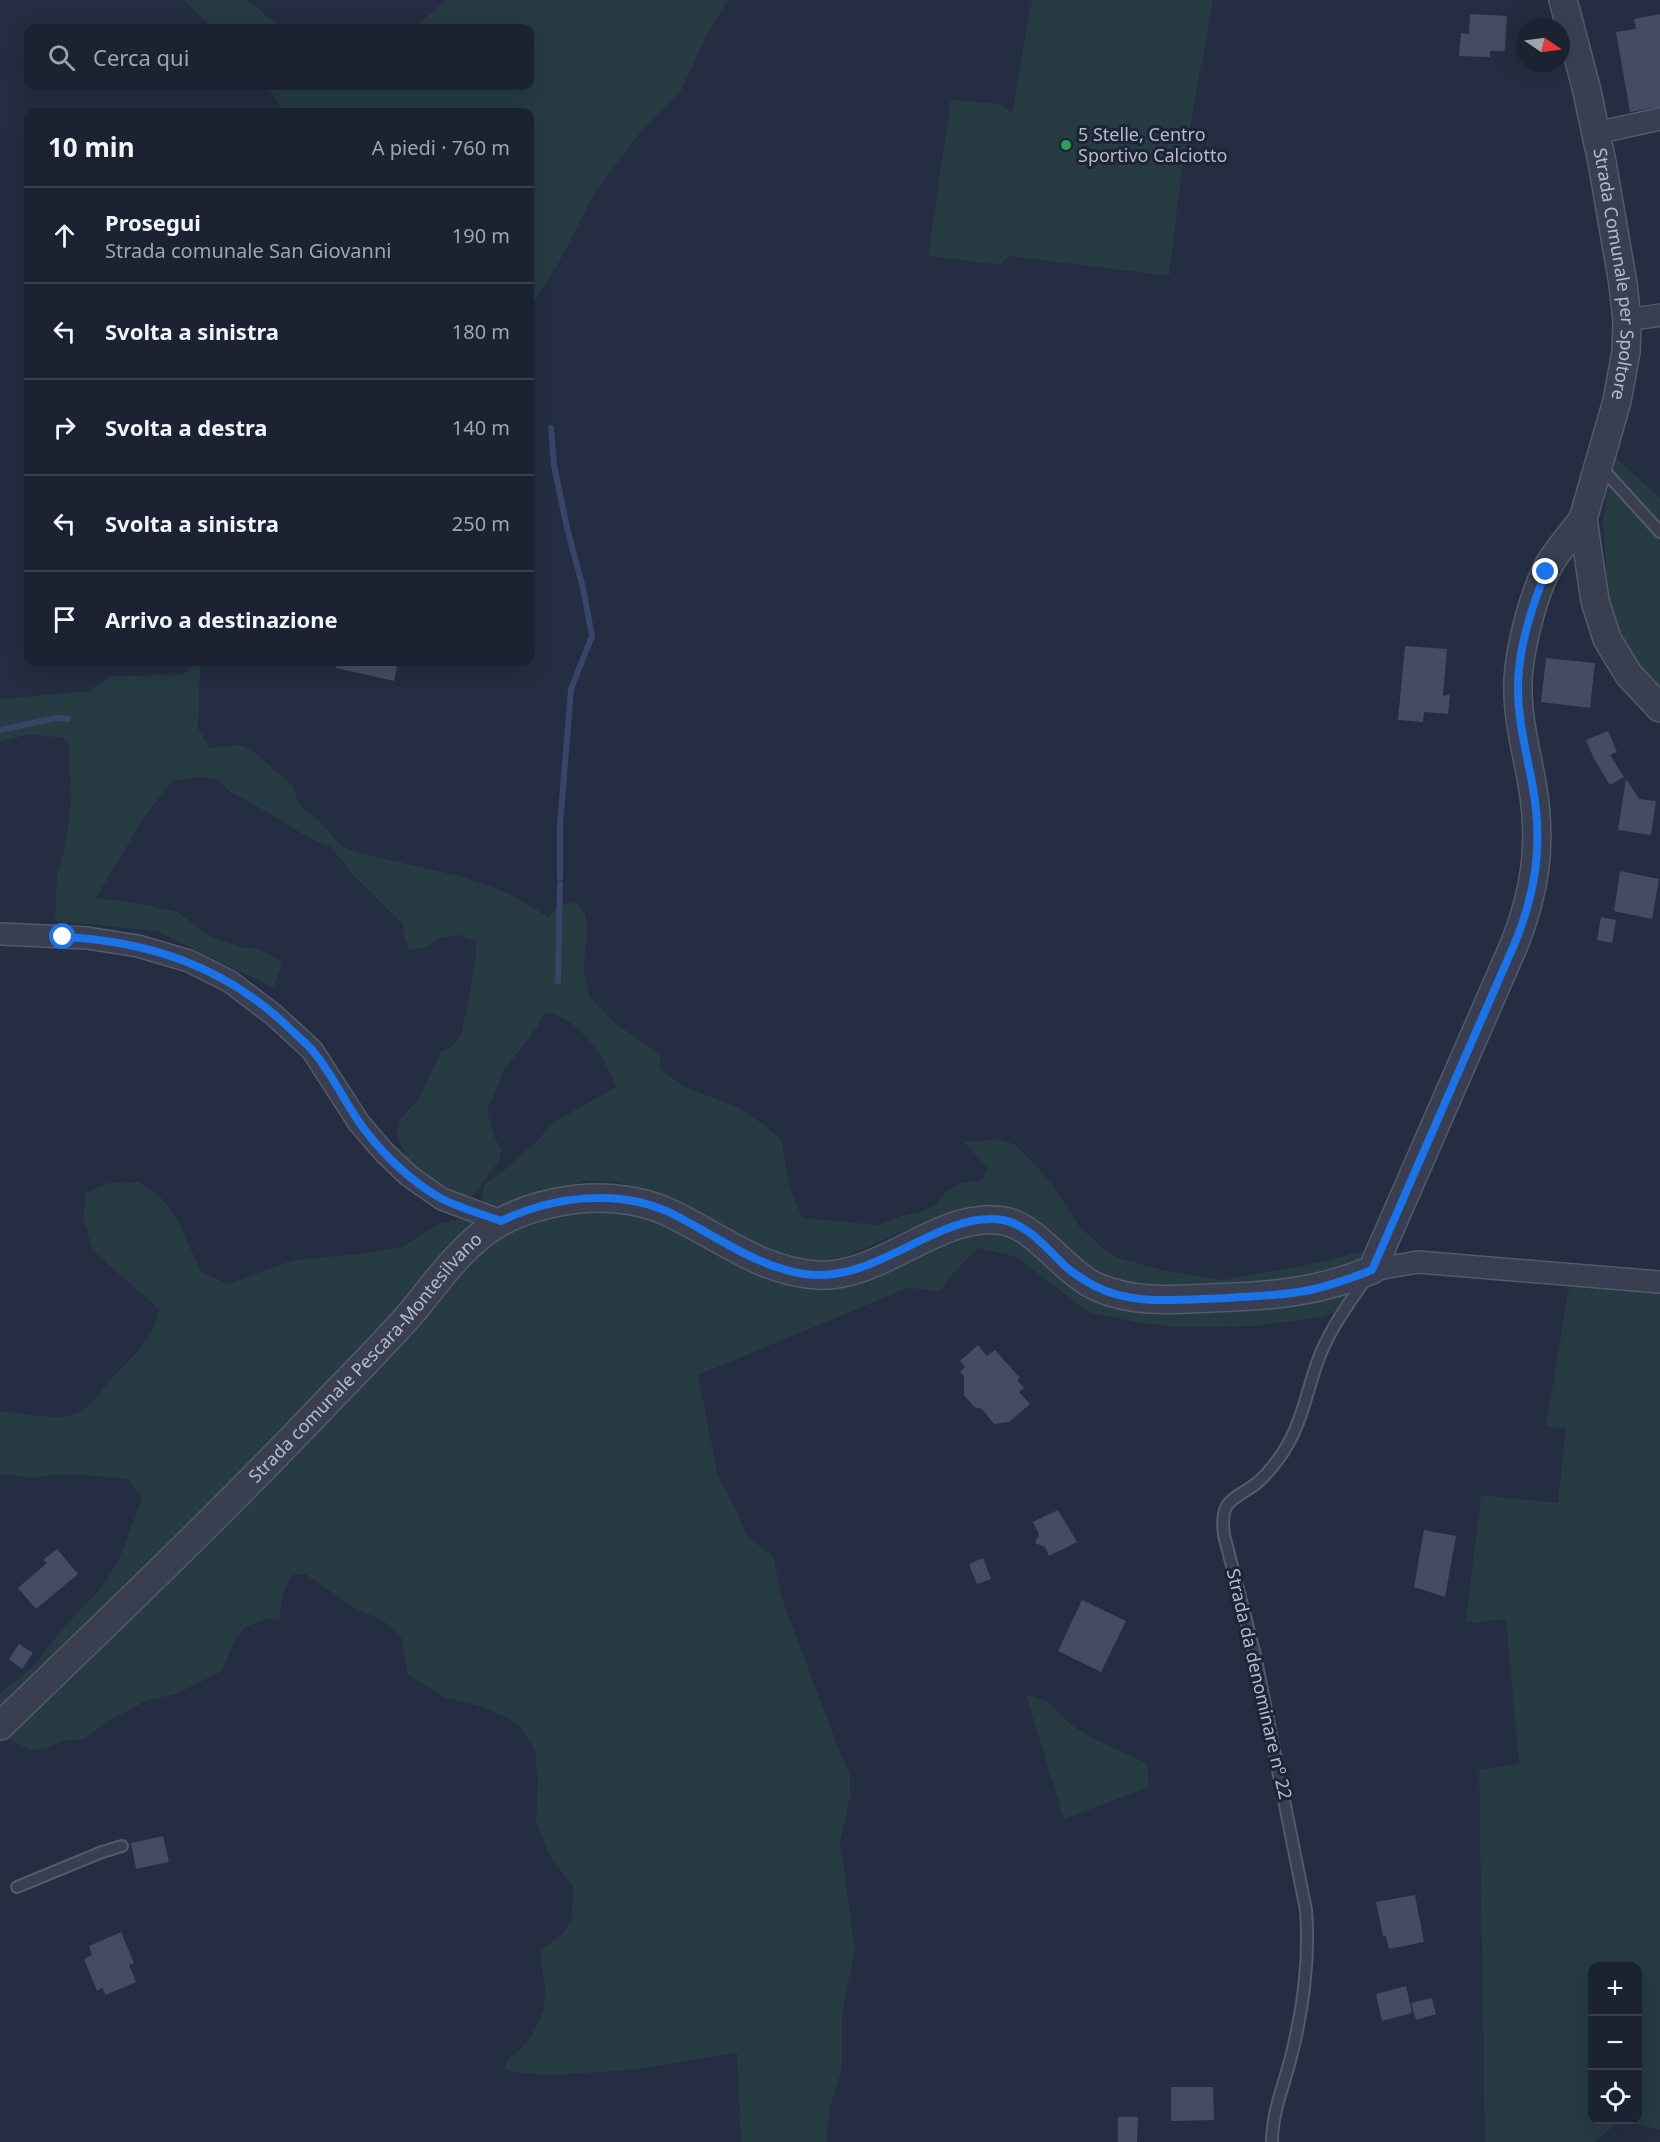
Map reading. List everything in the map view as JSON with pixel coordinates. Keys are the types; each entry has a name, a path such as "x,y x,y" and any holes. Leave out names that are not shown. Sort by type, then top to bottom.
{"street":[{"name":"Strada Comunale per Spoltore","path":"1563,0 1596,133 1623,284 1627,320 1626,352 1621,381 1583,519 1594,601 1607,639 1629,675 1660,708"},
{"path":"1596,133 1660,119"},
{"path":"1627,320 1660,315"},
{"path":"1372,1270 1510,956 1527,911 1536,868 1538,827 1519,709 1519,672 1530,619 1546,572 1583,519"},
{"path":"0,934 87,938 138,946 189,961 229,981 274,1015 312,1050 359,1122 384,1152 409,1176 442,1199 501,1221"},
{"name":"Strada comunale Pescara-Montesilvano","path":"0,1726 218,1516 398,1327 481,1235 501,1221 520,1212 576,1199 604,1198 649,1205 672,1214 746,1255 767,1264 804,1274 827,1275 870,1264 952,1227 979,1219 1004,1221 1017,1224 1029,1232 1069,1269 1095,1286 1127,1297 1161,1300 1296,1293 1336,1284 1372,1270"},
{"path":"1372,1270 1418,1262 1660,1282"}],"lane":[{"path":"1599,465 1660,532"},
{"name":"Strada da denominare nº 22","path":"1272,2142 1275,2115 1303,1999 1308,1950 1306,1910 1255,1654 1224,1535 1223,1521 1228,1503 1266,1474 1289,1442 1305,1406 1314,1370 1326,1341 1345,1308 1372,1270"},
{"path":"17,1887 122,1846"}],"shaded area":[{"path":"184,0 247,0 277,24 208,24"},
{"path":"446,0 728,0 706,36 681,91 643,129 597,189 560,260 534,302 534,108 280,108 269,90 534,90 534,24 419,24"},
{"name":"5 Stelle, Centro Sportivo Calciotto","path":"1032,0 1213,0 1181,177 1169,276 1009,256 1000,265 928,256 951,100 1000,104 1012,112"},
{"path":"1616,458 1660,498 1660,693 1619,640 1607,587 1603,521 1608,484"},
{"path":"192,666 200,666 198,728 210,748 237,745 251,749 293,786 299,805 320,822 343,847 459,876 489,886 510,894 549,917 559,906 575,901 585,914 587,926 584,969 589,996 616,1024 660,1054 660,1069 685,1087 737,1107 767,1127 782,1141 790,1188 802,1218 879,1225 901,1216 923,1211 935,1205 946,1192 960,1183 980,1181 988,1169 964,1142 998,1139 1016,1145 1050,1181 1079,1226 1118,1258 1163,1270 1224,1280 1326,1261 1374,1248 1334,1313 1322,1317 1254,1326 1174,1327 1088,1312 1016,1257 979,1248 954,1272 941,1291 908,1288 698,1375 718,1476 737,1511 746,1535 774,1557 781,1596 850,1774 850,1798 840,1841 855,1950 842,2012 842,2068 830,2108 826,2142 741,2142 737,2053 630,2070 555,2075 517,2073 505,2069 507,2060 529,2039 542,2012 545,1992 541,1949 563,1933 572,1918 573,1887 550,1856 536,1822 538,1782 535,1751 522,1729 510,1719 481,1707 444,1697 407,1674 401,1637 382,1620 356,1609 305,1574 292,1575 282,1595 279,1620 268,1619 245,1627 234,1642 222,1671 176,1694 146,1701 110,1720 84,1739 63,1741 45,1749 31,1750 10,1740 0,1739 0,1693 33,1667 62,1629 101,1588 118,1562 142,1498 128,1479 84,1475 33,1478 0,1474 0,1411 54,1417 69,1416 82,1411 147,1340 152,1330 159,1309 93,1251 83,1218 86,1193 108,1183 139,1182 161,1198 177,1218 201,1272 228,1284 294,1260 402,1247 440,1223 471,1217 620,1206 657,1218 780,1277 981,1224 997,1225 1060,1269 1159,1292 1116,1279 1087,1264 1020,1214 1001,1207 977,1205 945,1213 840,1259 806,1260 782,1256 762,1248 671,1198 616,1182 585,1181 494,1207 483,1205 482,1193 485,1183 502,1172 536,1142 554,1122 616,1087 590,1041 570,1022 546,1012 531,1036 505,1068 487,1111 496,1141 502,1148 499,1161 469,1201 450,1192 407,1160 397,1135 400,1119 418,1100 441,1052 454,1045 462,1032 476,958 476,941 458,935 441,938 425,948 410,950 404,938 403,924 354,876 331,847 309,838 231,792 218,780 199,777 172,781 143,819 96,898 138,903 177,912 211,937 241,947 259,949 282,962 274,988 156,931 55,921 57,877 65,847 71,801 69,744 63,738 29,734 0,742 0,699 90,691 110,676 181,675"},
{"path":"1570,1282 1660,1293 1660,2130 1636,2124 1642,2124 1642,1962 1588,1962 1588,2124 1615,2124 1595,2142 1485,2142 1479,1770 1519,1764 1506,1619 1473,1623 1466,1621 1481,1495 1558,1503 1566,1428 1546,1427"},
{"path":"1026,1695 1047,1701 1070,1724 1092,1738 1147,1763 1149,1787 1064,1819"}],"building":[{"path":"1470,14 1507,16 1505,51 1490,51 1490,57 1459,56 1461,33 1469,34"},
{"path":"1660,14 1660,107 1630,112 1616,32 1636,29 1634,19"},
{"path":"1405,646 1447,649 1443,696 1450,694 1448,714 1424,712 1423,722 1398,720"},
{"path":"1546,658 1595,663 1590,708 1541,702"},
{"path":"336,666 397,666 394,681 336,668"},
{"path":"1608,731 1617,752 1610,755 1624,777 1610,785 1594,759 1586,740"},
{"path":"1626,779 1639,799 1656,801 1651,835 1618,830"},
{"path":"1620,871 1659,879 1652,919 1614,911"},
{"path":"1601,917 1616,920 1612,943 1597,940"},
{"path":"978,1345 987,1356 995,1350 1020,1378 1017,1380 1024,1388 1019,1392 1030,1404 1009,1422 994,1424 982,1409 974,1407 964,1395 964,1376 960,1372 965,1367 960,1361"},
{"path":"1058,1510 1077,1542 1049,1556 1045,1547 1035,1543 1039,1534 1033,1522"},
{"path":"1424,1530 1456,1536 1445,1597 1414,1587"},
{"path":"57,1549 78,1574 36,1609 18,1588 47,1563 43,1560"},
{"path":"983,1558 991,1579 977,1584 969,1564"},
{"path":"1082,1600 1126,1621 1101,1672 1058,1651"},
{"path":"19,1644 33,1653 22,1669 9,1659"},
{"path":"163,1836 169,1862 136,1869 131,1843"},
{"path":"1415,1895 1424,1942 1389,1949 1386,1936 1383,1936 1376,1902"},
{"path":"121,1932 134,1963 129,1965 136,1982 106,1995 102,1988 97,1991 84,1959 92,1955 89,1946"},
{"path":"1406,1986 1412,2013 1382,2021 1376,1994"},
{"path":"1432,1998 1436,2014 1416,2020 1411,2003"},
{"path":"1171,2087 1213,2087 1214,2120 1171,2121"},
{"path":"1118,2117 1138,2117 1137,2142 1118,2142"}],"waterway":[{"path":"551,428 554,465 592,636 571,689 560,825 560,878"},
{"path":"0,730 56,718 68,719"},
{"path":"558,981 560,884"}],"place":[{"name":"5 Stelle, Centro Sportivo Calciotto","path":"1066,145"}],"route":[{"path":"63,937 87,938 138,946 189,961 229,981 274,1015 312,1050 359,1122 384,1152 409,1176 442,1199 501,1221 520,1212 576,1199 604,1198 626,1201 649,1205 672,1214 746,1255 767,1264 804,1274 820,1275 834,1275 870,1264 952,1227 979,1219 1004,1221 1017,1224 1029,1232 1069,1269 1095,1286 1127,1297 1161,1300 1266,1296 1322,1287 1372,1270 1523,924 1536,868 1538,827 1519,709 1518,681 1530,619 1546,572"}]}
